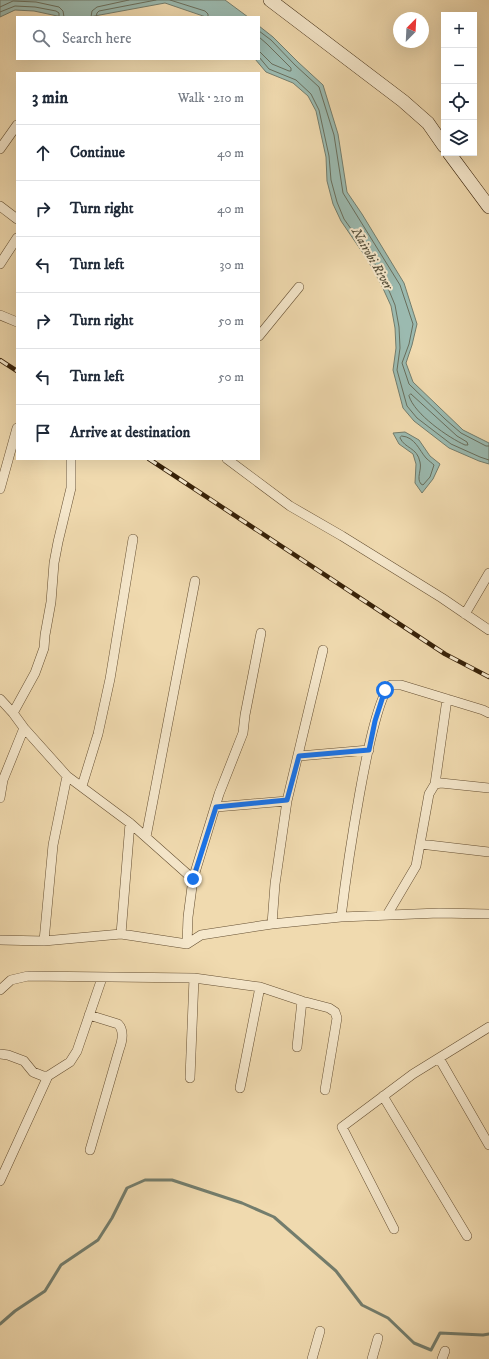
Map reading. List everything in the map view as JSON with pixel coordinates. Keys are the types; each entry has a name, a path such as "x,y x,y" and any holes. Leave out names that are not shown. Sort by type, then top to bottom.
{"street":[{"path":"270,0 403,101 428,123 441,142"},
{"path":"0,149 16,126"},
{"path":"452,156 489,207"},
{"path":"0,206 16,218"},
{"path":"0,264 16,240"},
{"path":"260,335 299,287"},
{"path":"0,315 16,322"},
{"path":"0,489 16,432"},
{"path":"13,713 35,673 44,648 51,602 54,563 71,488 71,460"},
{"path":"228,460 290,506 342,536 442,598 489,630"},
{"path":"82,786 98,734 110,679 133,539"},
{"path":"465,614 489,573"},
{"path":"146,838 195,581"},
{"path":"187,944 188,917 193,879 219,794 243,734 245,715 261,632"},
{"path":"272,924 275,884 287,800 299,756 323,650"},
{"path":"341,918 346,873 359,791 375,721 385,690 391,685 401,685 489,713"},
{"path":"0,699 67,776 130,823 193,879"},
{"path":"387,915 416,866 429,794 435,784 448,699"},
{"path":"0,798 3,780 24,728"},
{"path":"299,756 369,750"},
{"path":"44,941 53,844 67,776"},
{"path":"435,784 441,783 489,788"},
{"path":"216,807 287,800"},
{"path":"121,934 130,823"},
{"path":"420,844 489,852"},
{"path":"0,940 44,941 121,934 187,944 201,935 272,924 387,915 439,913 489,914"},
{"path":"0,990 12,980 28,976 194,978 260,987 329,1008 335,1012 337,1018 325,1090"},
{"path":"0,1181 48,1076 70,1062 75,1056 102,978"},
{"path":"190,1078 194,978"},
{"path":"240,1088 260,987"},
{"path":"297,1047 302,1001"},
{"path":"89,1015 116,1023 120,1027 122,1036 90,1150"},
{"path":"394,1229 342,1127 413,1074 489,1027"},
{"path":"0,1054 18,1058 24,1061 33,1072 43,1076 48,1076"},
{"path":"439,1058 489,1145"},
{"path":"383,1096 467,1236"},
{"path":"312,1359 320,1331"},
{"path":"372,1359 378,1338"}],"water":[{"path":"0,0 225,0 247,16 203,16 165,3 94,16 57,16 34,11 15,10 0,17"},
{"name":"Nairobi River","path":"260,27 273,37 323,85 338,134 347,192 404,283 417,324 406,363 413,382 463,430 489,443 489,464 449,448 414,421 403,408 393,370 396,348 395,328 391,306 367,259 341,221 333,204 327,181 326,157 316,111 308,96 293,83 266,72 256,60 260,60"},
{"path":"405,432 419,440 430,456 440,464 433,479 422,493 415,483 416,464 413,454 399,444 393,433"}],"waterway":[{"path":"0,1324 15,1311 45,1291 61,1265 98,1240 112,1218 127,1188 145,1180 172,1180 242,1203 274,1217 336,1271 362,1305 388,1318 414,1343 431,1350 440,1333 489,1334"}],"railway":[{"path":"0,360 16,370"},
{"path":"151,460 445,654 489,677"}],"route":[{"path":"193,879 216,807 287,800 299,756 369,750 375,721 385,690"}]}
